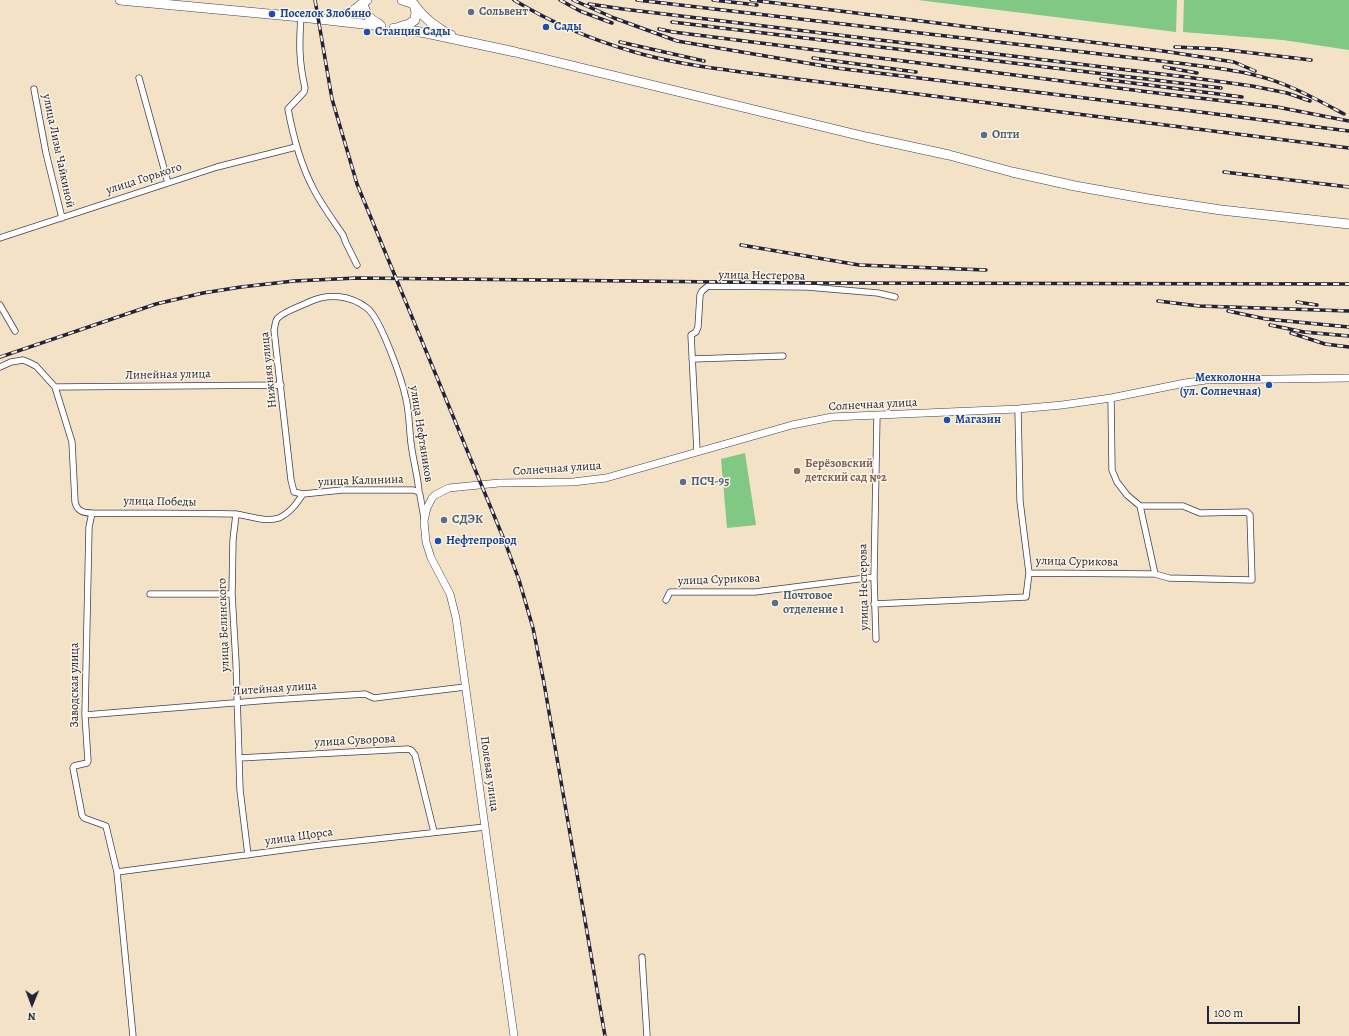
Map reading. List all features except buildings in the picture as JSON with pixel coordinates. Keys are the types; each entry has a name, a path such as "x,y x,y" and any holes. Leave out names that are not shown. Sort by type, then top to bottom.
{"highway":[{"path":"120,0 381,26 477,43 1075,186 1221,210 1349,224"},
{"path":"402,0 414,4 435,26 450,34 477,43"},
{"path":"321,19 349,14 364,1"},
{"path":"364,1 365,12 369,18 381,26"},
{"path":"394,28 409,24 415,20 416,12 414,4"}],"street":[{"path":"301,17 299,37 300,64 305,88 304,92 288,108 296,147 313,189 343,235 357,265"},
{"path":"139,78 168,183"},
{"name":"улица Лизы Чайкиной","path":"34,89 46,153 62,218"},
{"name":"улица Горького","path":"0,238 217,167 296,147"},
{"name":"улица Нестерова","path":"697,451 691,335 696,332 698,327 700,295 708,286 807,287 878,293 894,297"},
{"name":"Нижняя улица","path":"303,494 294,492 291,480 274,330 277,319 283,314 318,298 343,296 367,308 372,313"},
{"path":"0,305 15,331"},
{"name":"улица Нефтяников","path":"372,313 392,353 406,399 419,492"},
{"path":"692,359 783,356"},
{"path":"0,367 11,362 23,360 36,366 55,387"},
{"name":"Солнечная улица","path":"424,521 427,508 435,494 449,488 499,483 573,482 606,478 792,425 832,417 1018,409 1062,405 1110,398 1185,382 1206,380 1349,378"},
{"name":"Линейная улица","path":"55,387 281,385"},
{"name":"улица Победы","path":"55,387 72,442 76,508 83,513 236,514"},
{"path":"1110,398 1112,470 1127,495 1140,506 1155,574"},
{"path":"1018,409 1020,501 1029,573"},
{"name":"улица Нестерова","path":"876,639 874,577 877,415"},
{"name":"улица Калинина","path":"236,514 267,519 280,518 289,512 303,494 342,490 413,490 419,492 424,521"},
{"name":"улица Сурикова","path":"874,604 1026,597 1029,573 1155,574 1169,578 1252,580 1250,515 1247,512 1200,513 1183,506 1140,506"},
{"name":"Заводская улица","path":"92,513 89,527 84,715 88,760 87,763 74,766 73,768 82,815 84,818 106,826 116,872 133,1036"},
{"name":"улица Белинского","path":"236,514 233,540 232,594 240,790 248,855"},
{"name":"Полевая улица","path":"424,521 426,542 431,558 446,585 454,605 514,1036"},
{"name":"улица Сурикова","path":"666,600 670,592 755,592 874,577"},
{"path":"150,594 232,594"},
{"name":"Литейная улица","path":"84,715 365,694 374,698 465,687"},
{"name":"улица Суворова","path":"239,758 411,750 415,755 434,832"},
{"name":"улица Щорса","path":"116,872 321,845 485,827"},
{"path":"642,957 647,1036"}],"green space":[{"path":"918,0 1177,0 1176,32"},
{"path":"1184,0 1349,0 1349,50 1283,40 1183,32"},
{"path":"745,453 756,525 727,528 721,459"}],"railway":[{"path":"315,0 332,99 357,184 505,542 519,580 533,628 544,683 605,1036"},
{"path":"514,0 556,23 600,41 645,55 686,64 1349,148"},
{"path":"560,0 580,11 612,23"},
{"path":"573,0 614,18 677,41 836,68 1349,131"},
{"path":"637,0 1226,69 1275,81 1344,114"},
{"path":"713,0 757,5"},
{"path":"751,0 1163,51 1234,62 1255,71"},
{"path":"589,4 1186,77 1252,86 1287,93 1310,101"},
{"path":"672,22 1221,88"},
{"path":"659,29 673,32 1277,107 1349,121"},
{"path":"620,42 704,61"},
{"path":"1175,47 1219,49 1311,60"},
{"path":"813,58 916,72"},
{"path":"1164,67 1197,73"},
{"path":"1101,79 1242,97"},
{"path":"1224,172 1349,187"},
{"path":"741,245 859,265 986,270"},
{"path":"0,357 156,304 203,293 294,281 357,278 815,283 1349,284"},
{"path":"1158,301 1199,306 1349,311"},
{"path":"1297,302 1317,305"},
{"path":"1228,311 1266,319 1349,327"},
{"path":"1270,325 1304,332 1349,336"},
{"path":"1291,333 1325,344 1349,347"}],"place":[{"name":"Сольвент","path":"471,12"},
{"name":"Поселок Злобино","path":"272,14"},
{"name":"Сады","path":"546,27"},
{"name":"Станция Сады","path":"367,32"},
{"name":"Опти","path":"984,135"},
{"name":"Мехколонна (ул. Солнечная)","path":"1269,385"},
{"name":"Магазин","path":"947,420"},
{"name":"Берёзовский детский сад №2","path":"797,471"},
{"name":"ПСЧ-95","path":"683,482"},
{"name":"СДЭК","path":"444,520"},
{"name":"Нефтепровод","path":"438,541"},
{"name":"Почтовое отделение 1","path":"775,603"}]}
